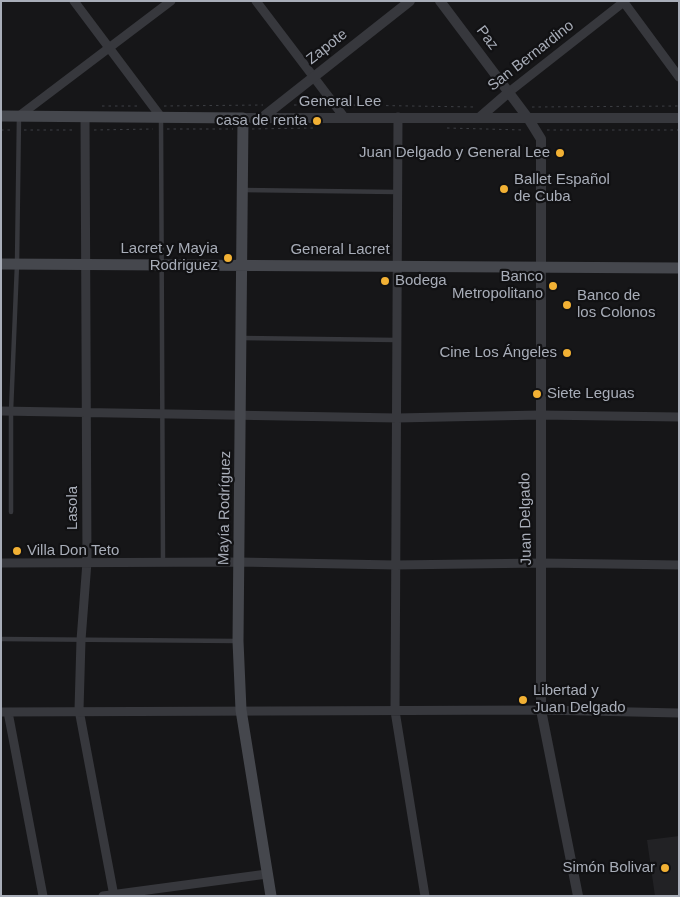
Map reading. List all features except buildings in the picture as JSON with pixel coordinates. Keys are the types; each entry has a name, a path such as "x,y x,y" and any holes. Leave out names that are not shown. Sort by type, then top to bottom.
{"main road":[{"name":"General Lee","path":"1,116 85,117 161,123 243,123"},
{"name":"Mayía Rodríguez","path":"243,123 240,265 241,416 238,641 241,710 271,896"},
{"name":"General Lacret","path":"1,264 679,268"}],"street":[{"path":"74,1 154,106 161,123"},
{"path":"19,116 171,1"},
{"path":"256,1 344,117"},
{"name":"Zapote","path":"263,117 410,1"},
{"name":"Paz","path":"440,1 528,118"},
{"path":"624,2 679,77"},
{"name":"San Bernardino","path":"478,112 509,92 624,2"},
{"name":"General Lee","path":"243,123 263,117 398,117 478,112 528,118 679,118"},
{"name":"Lasola","path":"85,117 87,562 80,640 80,710 114,895"},
{"path":"398,117 395,711 425,896"},
{"path":"528,118 540,136"},
{"name":"Juan Delgado","path":"542,118 540,136 541,710 578,896"},
{"path":"6,411 86,414 397,418 540,415 679,417"},
{"path":"1,563 239,562 395,565 541,563 679,565"},
{"path":"43,896 5,712 80,710 541,710 679,713"},
{"path":"103,896 268,874"}],"lane":[{"path":"11,512 6,411 17,264 19,116"},
{"path":"161,123 163,562"},
{"path":"242,190 398,192"},
{"path":"241,338 396,340"},
{"path":"1,638 238,641"}],"path":[{"path":"527,100 532,107 679,106"},
{"path":"293,105 333,104 478,112"},
{"path":"98,106 277,105"},
{"path":"1,130 85,130 161,123 243,123 320,128"},
{"path":"447,128 540,136 679,130"}],"shaded area":[{"name":"Simón Bolivar","path":"679,836 679,896 655,896 647,840"}],"place":[{"name":"casa de renta","path":"317,121"},
{"name":"Juan Delgado y General Lee","path":"560,153"},
{"name":"Ballet Español de Cuba","path":"504,189"},
{"name":"Lacret y Mayia Rodriguez","path":"228,258"},
{"name":"Bodega","path":"385,281"},
{"name":"Banco Metropolitano","path":"553,286"},
{"name":"Banco de los Colonos","path":"567,305"},
{"name":"Cine Los Ángeles","path":"567,353"},
{"name":"Siete Leguas","path":"537,394"},
{"name":"Villa Don Teto","path":"17,551"},
{"name":"Libertad y Juan Delgado","path":"523,700"},
{"name":"Simón Bolivar","path":"665,868"}]}
